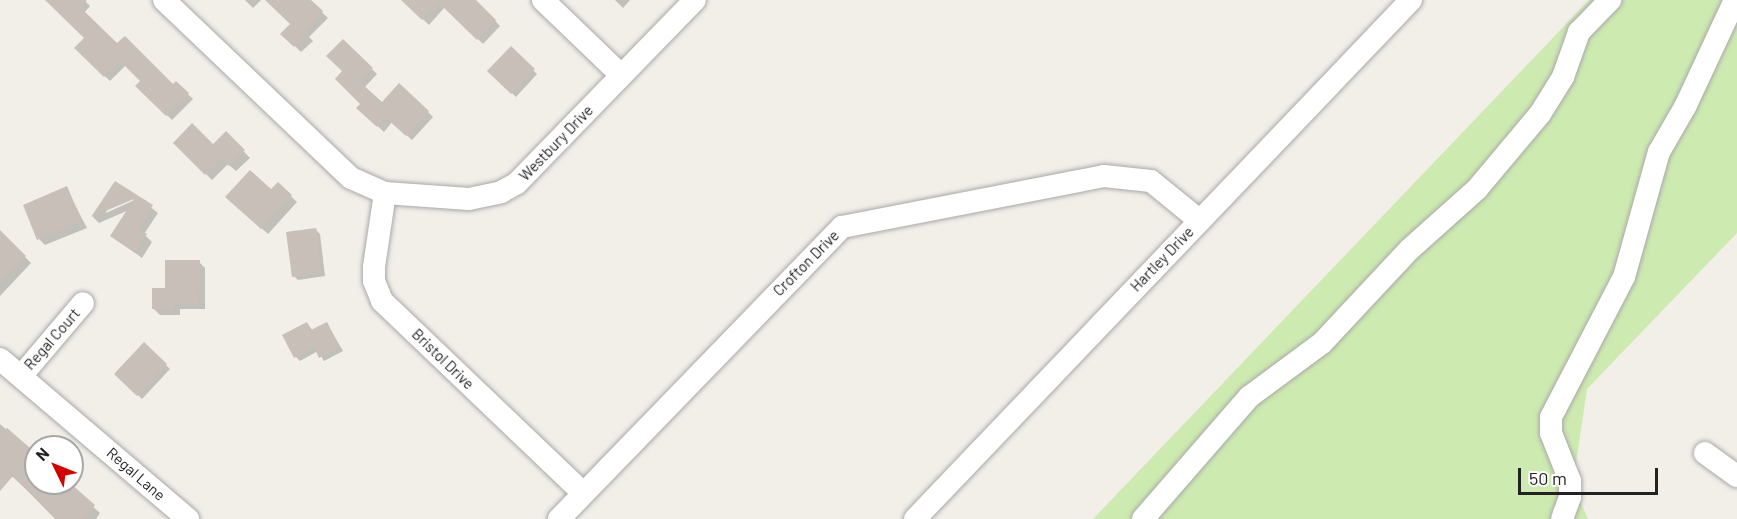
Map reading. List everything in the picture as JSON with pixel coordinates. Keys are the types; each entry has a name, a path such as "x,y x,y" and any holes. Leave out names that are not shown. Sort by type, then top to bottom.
{"street":[{"name":"Westbury Drive","path":"164,0 351,178 385,193 469,199 501,192 518,183 695,0"},
{"path":"543,0 621,75"},
{"name":"Hartley Drive","path":"915,519 1411,0"},
{"path":"1143,519 1249,397 1322,343 1410,249 1477,189 1540,114 1563,78 1579,32 1610,0"},
{"path":"1562,519 1570,497 1570,481 1551,433 1551,417 1624,277 1659,152 1686,105 1735,0"},
{"name":"Crofton Drive","path":"559,519 842,227 1104,176 1151,181 1199,220"},
{"name":"Bristol Drive","path":"385,193 374,267 382,301 583,493"},
{"name":"Regal Court","path":"22,375 83,303"},
{"name":"Regal Lane","path":"0,359 22,375 188,519"},
{"path":"1705,453 1737,476"}],"green space":[{"path":"1589,0 1737,0 1737,233 1587,389 1573,484 1588,519 1093,519"}],"building":[{"path":"45,0 87,0 80,7 117,43 125,36 173,84 176,81 189,93 166,116 135,86 140,81 120,61 104,77 74,48 84,38"},
{"path":"265,0 311,0 323,11 294,47 280,34 290,24"},
{"path":"401,0 476,0 496,20 477,40 439,3 422,20"},
{"path":"343,39 373,68 360,82 382,102 399,83 429,111 406,136 386,118 377,127 356,108 360,104 335,79 342,71 326,56"},
{"path":"511,46 535,69 511,94 487,71"},
{"path":"192,123 213,144 226,131 245,150 229,166 221,159 205,175 173,143"},
{"path":"250,170 271,189 278,182 292,195 261,229 225,197"},
{"path":"115,181 153,205 138,228 147,234 135,253 110,236 134,199 91,217"},
{"path":"67,186 82,221 37,240 23,205"},
{"path":"316,228 322,273 292,277 286,232"},
{"path":"0,230 26,256 0,283"},
{"path":"165,260 200,260 199,303 174,303 174,310 152,309 152,288 165,288"},
{"path":"307,322 311,330 327,322 340,347 319,358 314,347 294,358 282,335"},
{"path":"144,342 167,364 137,396 114,374"},
{"path":"7,428 24,443 24,487 13,476 0,491 0,435"},
{"path":"32,495 84,495 95,505 83,519 55,519"}]}
